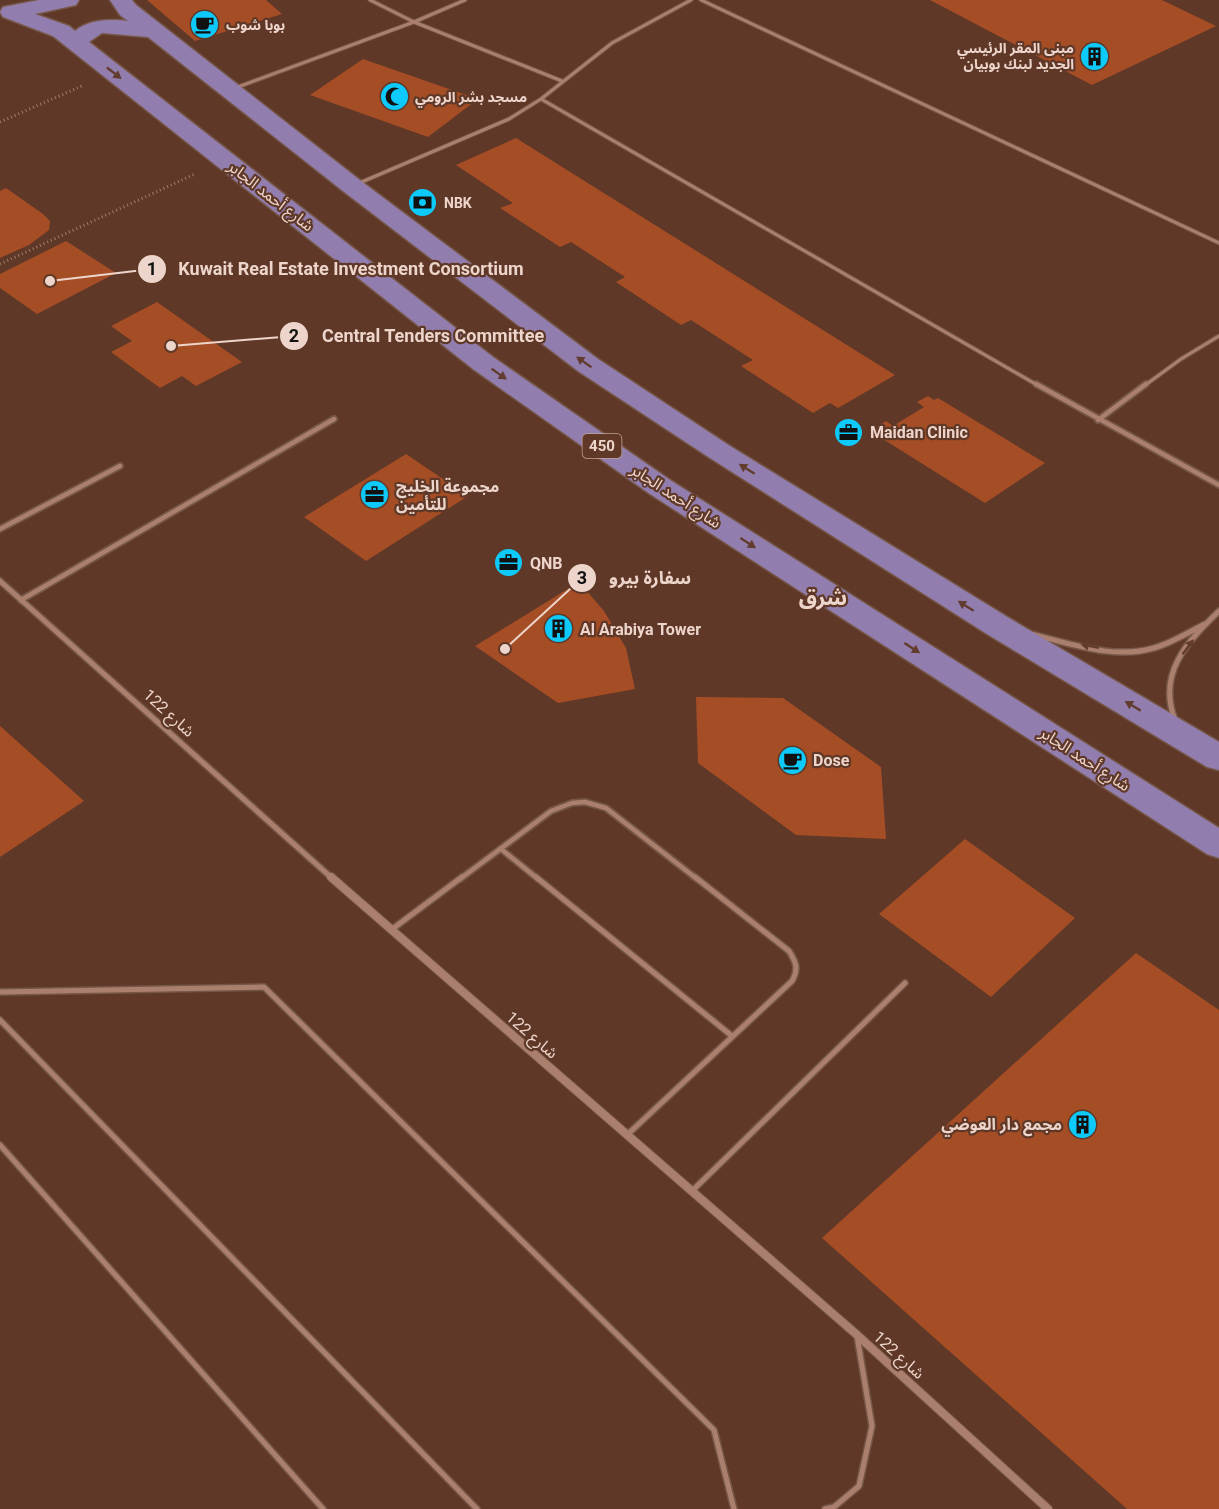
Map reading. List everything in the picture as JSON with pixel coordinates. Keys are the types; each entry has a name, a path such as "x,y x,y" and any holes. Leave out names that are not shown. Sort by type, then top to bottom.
{"main road":[{"name":"450","path":"5,12 68,0"},
{"path":"121,0 128,10 352,186 588,365 720,452 998,626 1219,758"},
{"name":"شارع أحمد الجابر","path":"5,12 61,31 483,363 660,487 1219,845"},
{"path":"76,43 87,32 100,28 123,27 155,31"}],"street":[{"name":"شارع 122","path":"0,580 391,930 856,1334 1048,1509"},
{"path":"1185,737 1173,717 1167,698 1168,680 1175,664 1205,624 1219,611"},
{"path":"998,626 1124,651 1153,648 1205,624"}],"lane":[{"path":"370,0 414,22 562,81"},
{"path":"230,90 414,22 465,0"},
{"path":"352,186 509,119 541,99 612,43 691,0"},
{"path":"701,0 1219,243"},
{"path":"541,99 1098,420 1219,485"},
{"path":"1098,420 1181,359 1219,336"},
{"path":"21,600 334,419"},
{"path":"0,529 120,465"},
{"path":"391,930 563,805 578,800 592,802 606,808 789,951 798,966 797,974 792,981 627,1136"},
{"path":"501,849 732,1036"},
{"path":"692,1191 905,983"},
{"path":"0,992 264,987 714,1430 734,1509"},
{"path":"0,1020 477,1509"},
{"path":"0,1145 323,1509"},
{"path":"825,1509 834,1507 858,1486 872,1426 856,1334"}],"path":[{"path":"0,122 114,72"},
{"path":"0,264 226,160"}],"building":[{"path":"147,0 266,0 282,14 195,41"},
{"name":"مبنى المقر الرئيسي الجديد لبنك بوبيان","path":"930,0 1162,0 1216,26 1092,85"},
{"name":"مسجد بشر الرومي","path":"363,59 478,99 428,137 310,95"},
{"path":"516,138 895,375 838,408 830,403 813,413 741,366 753,360 691,320 681,325 616,282 625,277 571,242 560,247 500,208 513,203 456,165"},
{"path":"6,188 50,221 49,230 29,245 0,258 0,191"},
{"path":"66,241 116,273 37,314 0,288 0,274"},
{"path":"157,302 242,362 196,386 182,376 160,388 111,352 132,341 111,326"},
{"path":"928,396 934,400 938,398 1045,463 985,503 878,436 882,433 875,428 886,421 893,426 924,407 917,402"},
{"path":"406,454 468,496 366,561 304,517"},
{"name":"Al Arabiya Tower","path":"579,582 604,611 626,648 635,689 558,703 475,646"},
{"path":"696,697 783,698 881,767 886,839 796,835 698,763"},
{"path":"0,726 84,801 0,857"},
{"path":"965,839 1075,918 991,997 879,914"},
{"name":"مجمع دار العوضي","path":"1136,953 1219,1010 1219,1509 1127,1509 822,1238"}],"place":[{"name":"بوبا شوب","path":"205,25"},
{"name":"مبنى المقر الرئيسي الجديد لبنك بوبيان","path":"1095,56"},
{"name":"مسجد بشر الرومي","path":"394,97"},
{"name":"NBK","path":"423,203"},
{"name":"Kuwait Real Estate Investment Consortium","path":"50,281"},
{"name":"Central Tenders Committee","path":"171,346"},
{"name":"Maidan Clinic","path":"849,432"},
{"name":"مجموعة الخليج للتأمين","path":"375,495"},
{"name":"QNB","path":"509,563"},
{"name":"Al Arabiya Tower","path":"559,629"},
{"name":"سفارة بيرو","path":"505,649"},
{"name":"Dose","path":"792,760"},
{"name":"مجمع دار العوضي","path":"1083,1124"}],"district":[{"name":"شرق","path":"823,597"}]}
